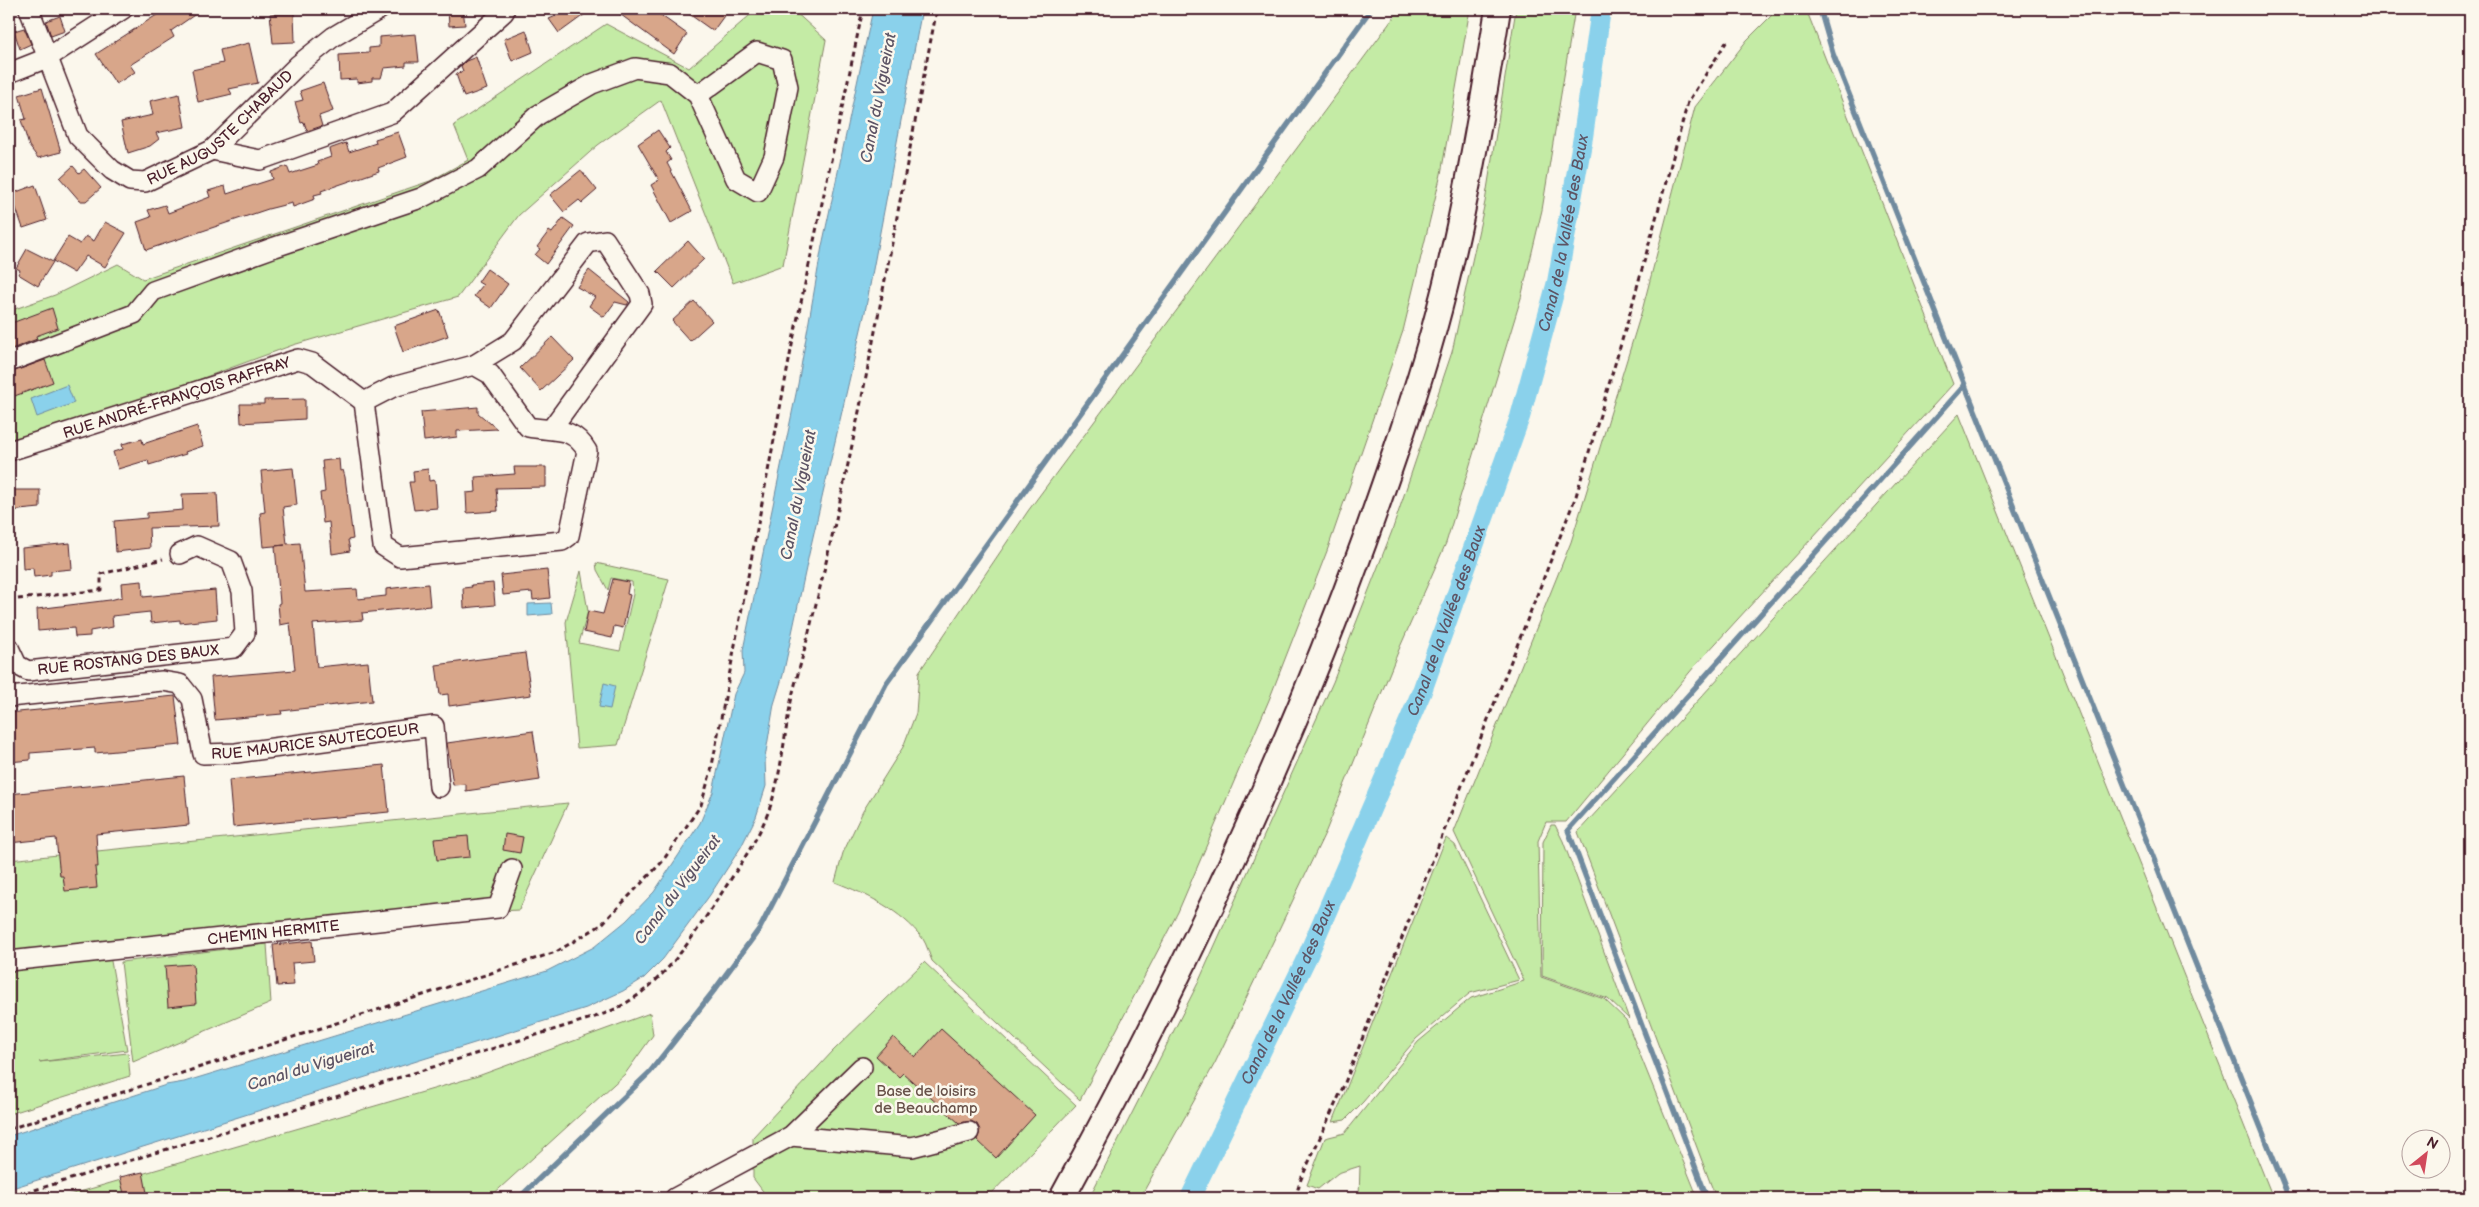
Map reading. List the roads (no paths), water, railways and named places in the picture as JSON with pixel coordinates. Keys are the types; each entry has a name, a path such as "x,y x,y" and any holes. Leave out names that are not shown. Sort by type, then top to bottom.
{"main road":[{"path":"1062,1198 1175,985 1260,802 1346,590 1397,450 1434,328 1480,128 1498,9"}],"street":[{"name":"RUE AUGUSTE CHABAUD","path":"30,9 78,136 112,170 130,182 145,182 212,150 298,65 333,37 380,9"},
{"path":"9,73 47,58 123,9"},
{"path":"212,150 260,160 392,113 504,12"},
{"path":"9,362 134,314 153,291 275,247 421,198 478,168 538,116 592,84 635,68 670,73 698,95 736,179 758,192 774,157 788,87 782,60 757,52 698,95"},
{"path":"474,365 490,374 528,427 539,429 552,428 580,438 588,451 569,536 562,541 400,557 383,546 364,402 393,387 474,365 513,341 588,243 605,240 640,294 642,304 552,428"},
{"name":"RUE ANDRÉ-FRANÇOIS RAFFRAY","path":"9,452 298,359 312,363 364,402"},
{"name":"RUE ROSTANG DES BAUX","path":"9,648 17,665 28,672 234,648 245,632 242,592 231,562 197,546 180,554"},
{"name":"RUE MAURICE SAUTECOEUR","path":"9,697 162,681 180,684 192,699 203,754 236,753 434,726 439,787"},
{"name":"CHEMIN HERMITE","path":"9,961 498,908 512,869"},
{"path":"675,1198 791,1136 862,1067"},
{"path":"791,1136 912,1147 969,1132"}],"water":[{"name":"Canal du Vigueirat","path":"873,9 922,9 865,312 783,675 774,704 765,758 766,786 756,817 741,847 710,895 663,959 644,978 623,991 586,1008 9,1189 9,1136 166,1085 184,1082 547,971 594,947 626,921 654,892 700,823 713,792 734,694 744,673 743,650 798,384 822,246"},
{"path":"67,385 74,403 37,417 31,399"},
{"path":"551,603 552,614 528,616 528,604"},
{"path":"604,683 615,686 610,709 599,707"}],"waterway":[{"path":"519,1198 650,1072 760,928 886,684 1371,9"},
{"name":"Canal de la Vallée des Baux","path":"1190,1198 1308,955 1422,691 1520,417 1557,282 1583,137 1601,9"},
{"path":"1820,9 1833,54 2289,1198"},
{"path":"1707,1198 1568,830 1964,386"}],"park label":[{"name":"Base de loisirs de Beauchamp","path":"926,1100"}]}
